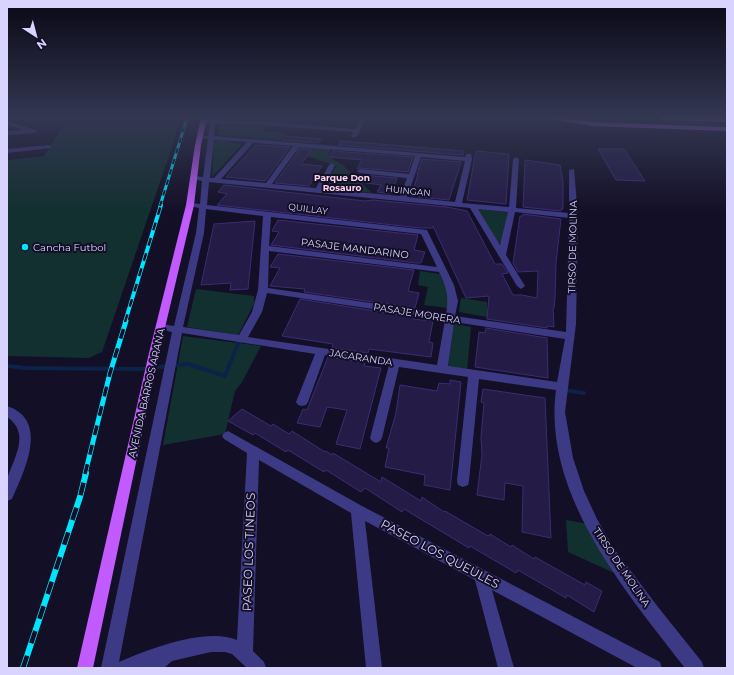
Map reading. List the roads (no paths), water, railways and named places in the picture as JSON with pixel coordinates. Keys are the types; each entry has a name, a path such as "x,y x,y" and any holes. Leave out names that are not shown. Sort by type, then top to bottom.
{"main road":[{"name":"AVENIDA BARROS ARANA","path":"85,668 161,327 190,205 198,150"}],"street":[{"path":"7,151 20,150"},
{"name":"AVENIDA BARROS ARANA","path":"110,668 178,329 200,234 209,150"},
{"path":"215,181 243,150"},
{"path":"267,186 294,150"},
{"path":"364,150 469,157 458,204"},
{"path":"403,199 418,154"},
{"path":"502,256 512,210 516,159"},
{"path":"318,191 332,165"},
{"name":"TIRSO DE MOLINA","path":"572,170 574,216 570,336 561,387 560,422 568,464 586,512 600,539 630,583 696,668"},
{"path":"360,171 411,176"},
{"name":"HUINGAN","path":"194,178 574,216"},
{"name":"QUILLAY","path":"190,205 424,232 443,270"},
{"path":"473,206 521,286"},
{"path":"242,339 257,312 263,290 267,214"},
{"name":"PASAJE MANDARINO","path":"265,248 443,270"},
{"path":"442,370 453,301 450,285 443,270"},
{"name":"PASAJE MORERA","path":"263,290 570,336"},
{"name":"JACARANDA","path":"161,327 561,387"},
{"path":"302,402 321,351"},
{"path":"376,438 394,362"},
{"path":"463,481 474,374"},
{"path":"8,488 18,468 26,432 10,416"},
{"name":"PASEO LOS QUEULES","path":"228,436 357,510 481,576 632,661 654,668"},
{"name":"PASEO LOS TINEOS","path":"245,654 253,450"},
{"path":"357,510 374,668"},
{"path":"481,576 506,668"},
{"path":"124,668 189,647 216,644 235,646 258,668"},
{"path":"151,668 169,653"}],"waterway":[{"path":"7,366 26,368 141,369 188,364 225,376 239,341 241,341"},
{"path":"563,390 584,393"}],"railway":[{"path":"160,206 177,150"},
{"path":"125,322 161,205"},
{"path":"85,474 110,373 126,321"},
{"path":"23,668 80,497 86,473"}],"place":[{"name":"Cancha Futbol","path":"25,247"}],"district":[{"name":"Parque Don Rosauro","path":"342,184"}]}
